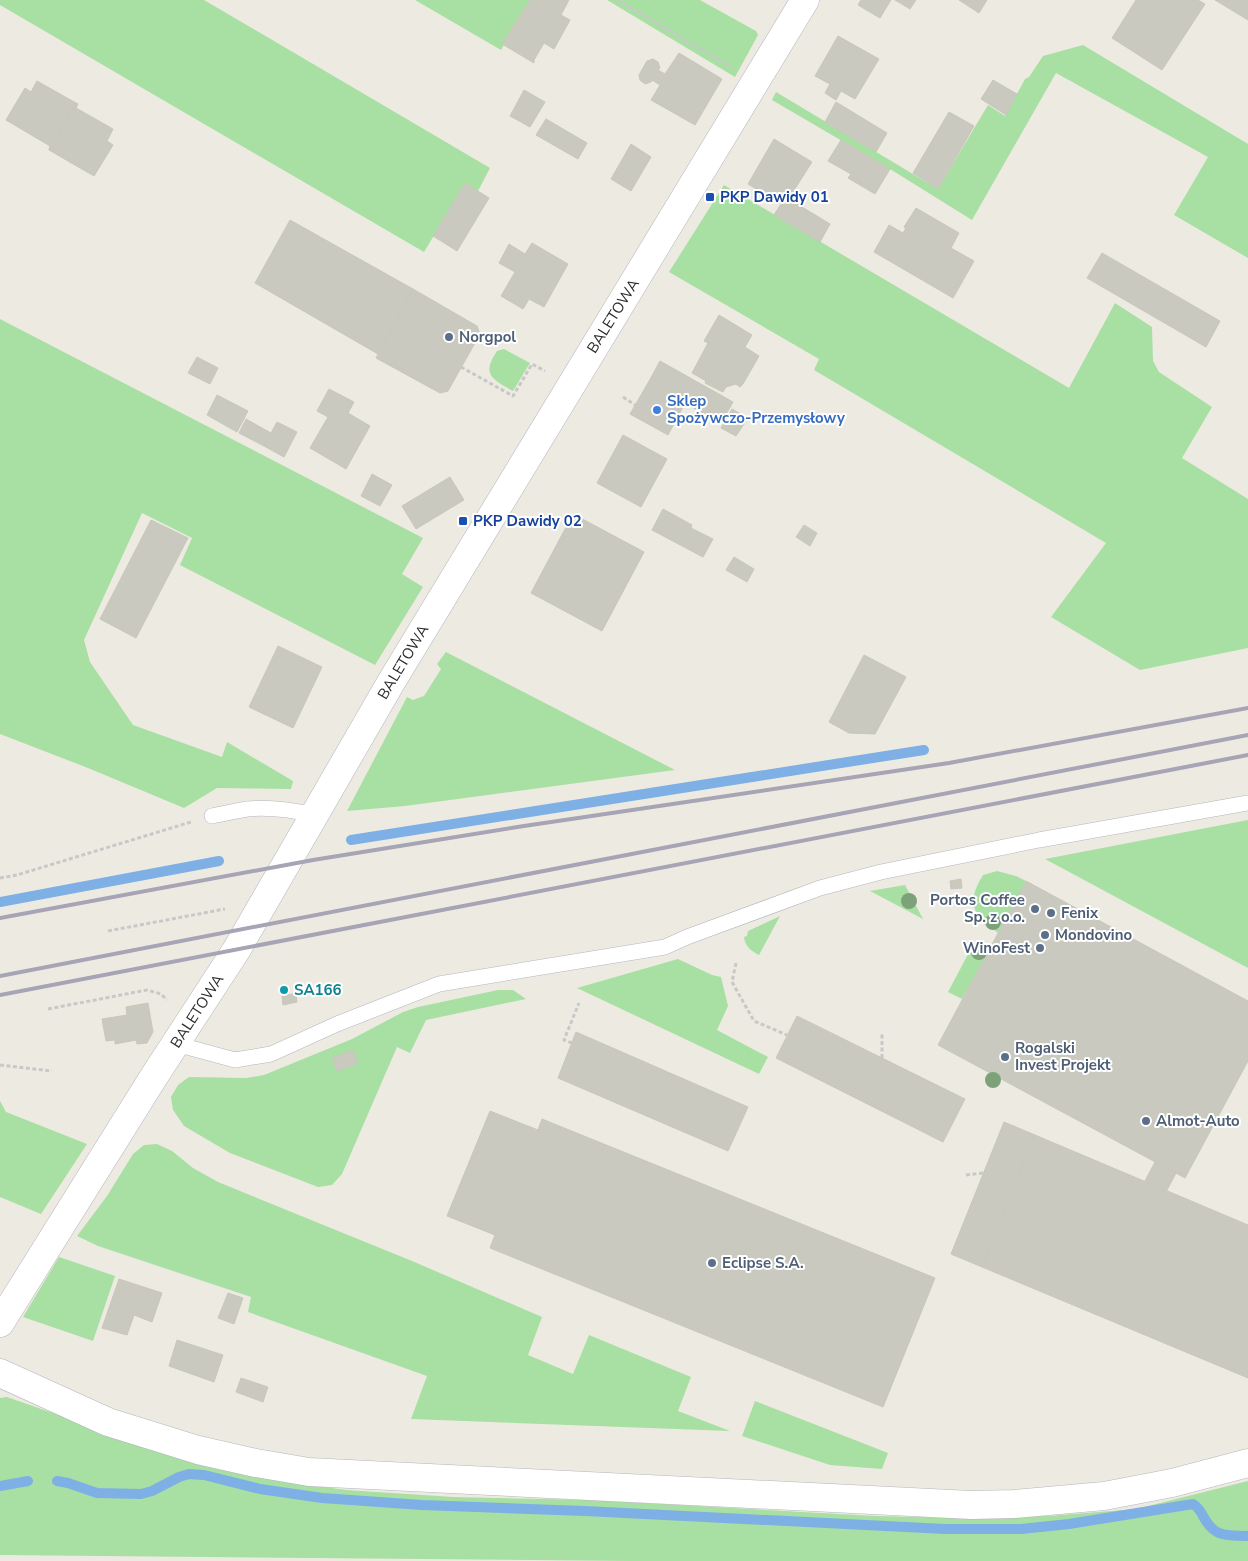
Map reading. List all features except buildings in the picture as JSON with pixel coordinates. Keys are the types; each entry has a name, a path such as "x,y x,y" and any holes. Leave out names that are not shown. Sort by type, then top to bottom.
{"street":[{"name":"BALETOWA","path":"0,1323 250,928 313,815 518,471 806,0"},
{"path":"0,1373 108,1422 198,1450 256,1464 309,1472 971,1505 1014,1504 1104,1496 1172,1483 1248,1463"}],"lane":[{"path":"176,1044 235,1060 271,1054 337,1024 439,984 665,947 687,936 812,891 880,872 1038,840 1248,803"},
{"path":"212,816 246,809 295,811 313,815"}],"path":[{"path":"617,0 734,69"},
{"path":"461,367 513,396 532,364 547,372"},
{"path":"623,398 636,405"},
{"path":"0,878 17,875 212,816"},
{"path":"108,931 228,908"},
{"path":"736,963 732,982 754,1021 787,1035"},
{"path":"48,1009 147,990 161,994 171,1004"},
{"path":"572,1043 564,1040 579,1003"},
{"path":"882,1034 882,1058"},
{"path":"0,1065 52,1071"},
{"path":"966,1175 983,1173"}],"green space":[{"path":"0,0 204,0 490,168 478,191 465,184 424,252 0,5"},
{"path":"415,0 530,0 501,50"},
{"path":"607,0 700,0 756,31 758,35 735,77"},
{"path":"1083,45 1248,144 1248,258 1174,215 1208,157 1056,73 972,220 890,169 772,100 776,92 938,189 988,105 1005,116 1025,79 1029,77 1043,56"},
{"path":"724,185 1069,388 1115,303 1152,327 1153,361 1159,372 1212,407 1182,458 1248,499 1248,648 1140,670 1051,617 1106,543 814,370 819,359 669,272"},
{"path":"0,319 423,538 402,574 423,587 375,665 180,565 192,538 142,513 84,640 90,662 133,725 222,757 227,742 293,781 291,789 217,788 184,808 0,734"},
{"path":"504,349 530,363 513,391 494,379 489,371 492,359 497,351"},
{"path":"446,652 675,770 405,806 347,811 407,697 413,700 424,696 441,669 437,664"},
{"path":"1248,820 1248,968 1045,859"},
{"path":"997,871 1026,881 998,933 978,914 974,908 973,901 977,885 983,875"},
{"path":"905,885 923,919 870,891"},
{"path":"780,916 759,955 751,950 747,946 744,937 747,936 748,931"},
{"path":"974,943 989,951 962,999 948,992"},
{"path":"678,959 712,975 721,977 728,1006 717,1030 768,1057 759,1074 577,988"},
{"path":"498,990 513,990 526,999 426,1020 410,1053 397,1047 342,1174 332,1185 318,1187 230,1153 184,1126 173,1110 171,1097 178,1085 189,1077 246,1078 264,1075 352,1039 403,1012"},
{"path":"0,1101 6,1112 87,1144 41,1214 0,1197"},
{"path":"157,1144 172,1151 193,1168 218,1182 412,1261 542,1317 528,1355 573,1374 589,1335 691,1377 678,1411 730,1431 411,1419 427,1376 248,1312 251,1297 98,1246 77,1236 107,1196 133,1154 144,1145"},
{"path":"59,1257 115,1276 93,1341 23,1317"},
{"path":"7,1397 170,1454 250,1476 346,1490 453,1497 591,1500 875,1516 960,1518 1048,1516 1136,1509 1248,1481 1248,1561 629,1561 0,1555 0,1398"},
{"path":"755,1401 888,1453 882,1469 830,1465 742,1436"}],"waterway":[{"path":"351,840 924,750"},
{"path":"0,902 219,861"},
{"path":"57,1481 97,1493 141,1494 189,1474 204,1475 260,1489 322,1498 422,1505 945,1529 1021,1529 1069,1524 1193,1504 1216,1532 1227,1535 1248,1536"},
{"path":"0,1486 28,1481"}],"railway":[{"path":"0,918 313,860 524,826 949,763 1248,708"},
{"path":"0,976 1248,735"},
{"path":"0,995 1248,755"}],"place":[{"name":"PKP Dawidy 01","path":"710,197"},
{"name":"Norgpol","path":"449,337"},
{"name":"Sklep Spożywczo-Przemysłowy","path":"657,410"},
{"name":"PKP Dawidy 02","path":"463,521"},
{"name":"Portos Coffee Sp. z o.o.","path":"1035,909"},
{"name":"Fenix","path":"1051,913"},
{"name":"Mondovino","path":"1045,935"},
{"name":"WinoFest","path":"1040,948"},
{"name":"SA166","path":"284,990"},
{"name":"Rogalski Invest Projekt","path":"1005,1057"},
{"name":"Almot-Auto","path":"1146,1121"},
{"name":"Eclipse S.A.","path":"712,1263"}]}
